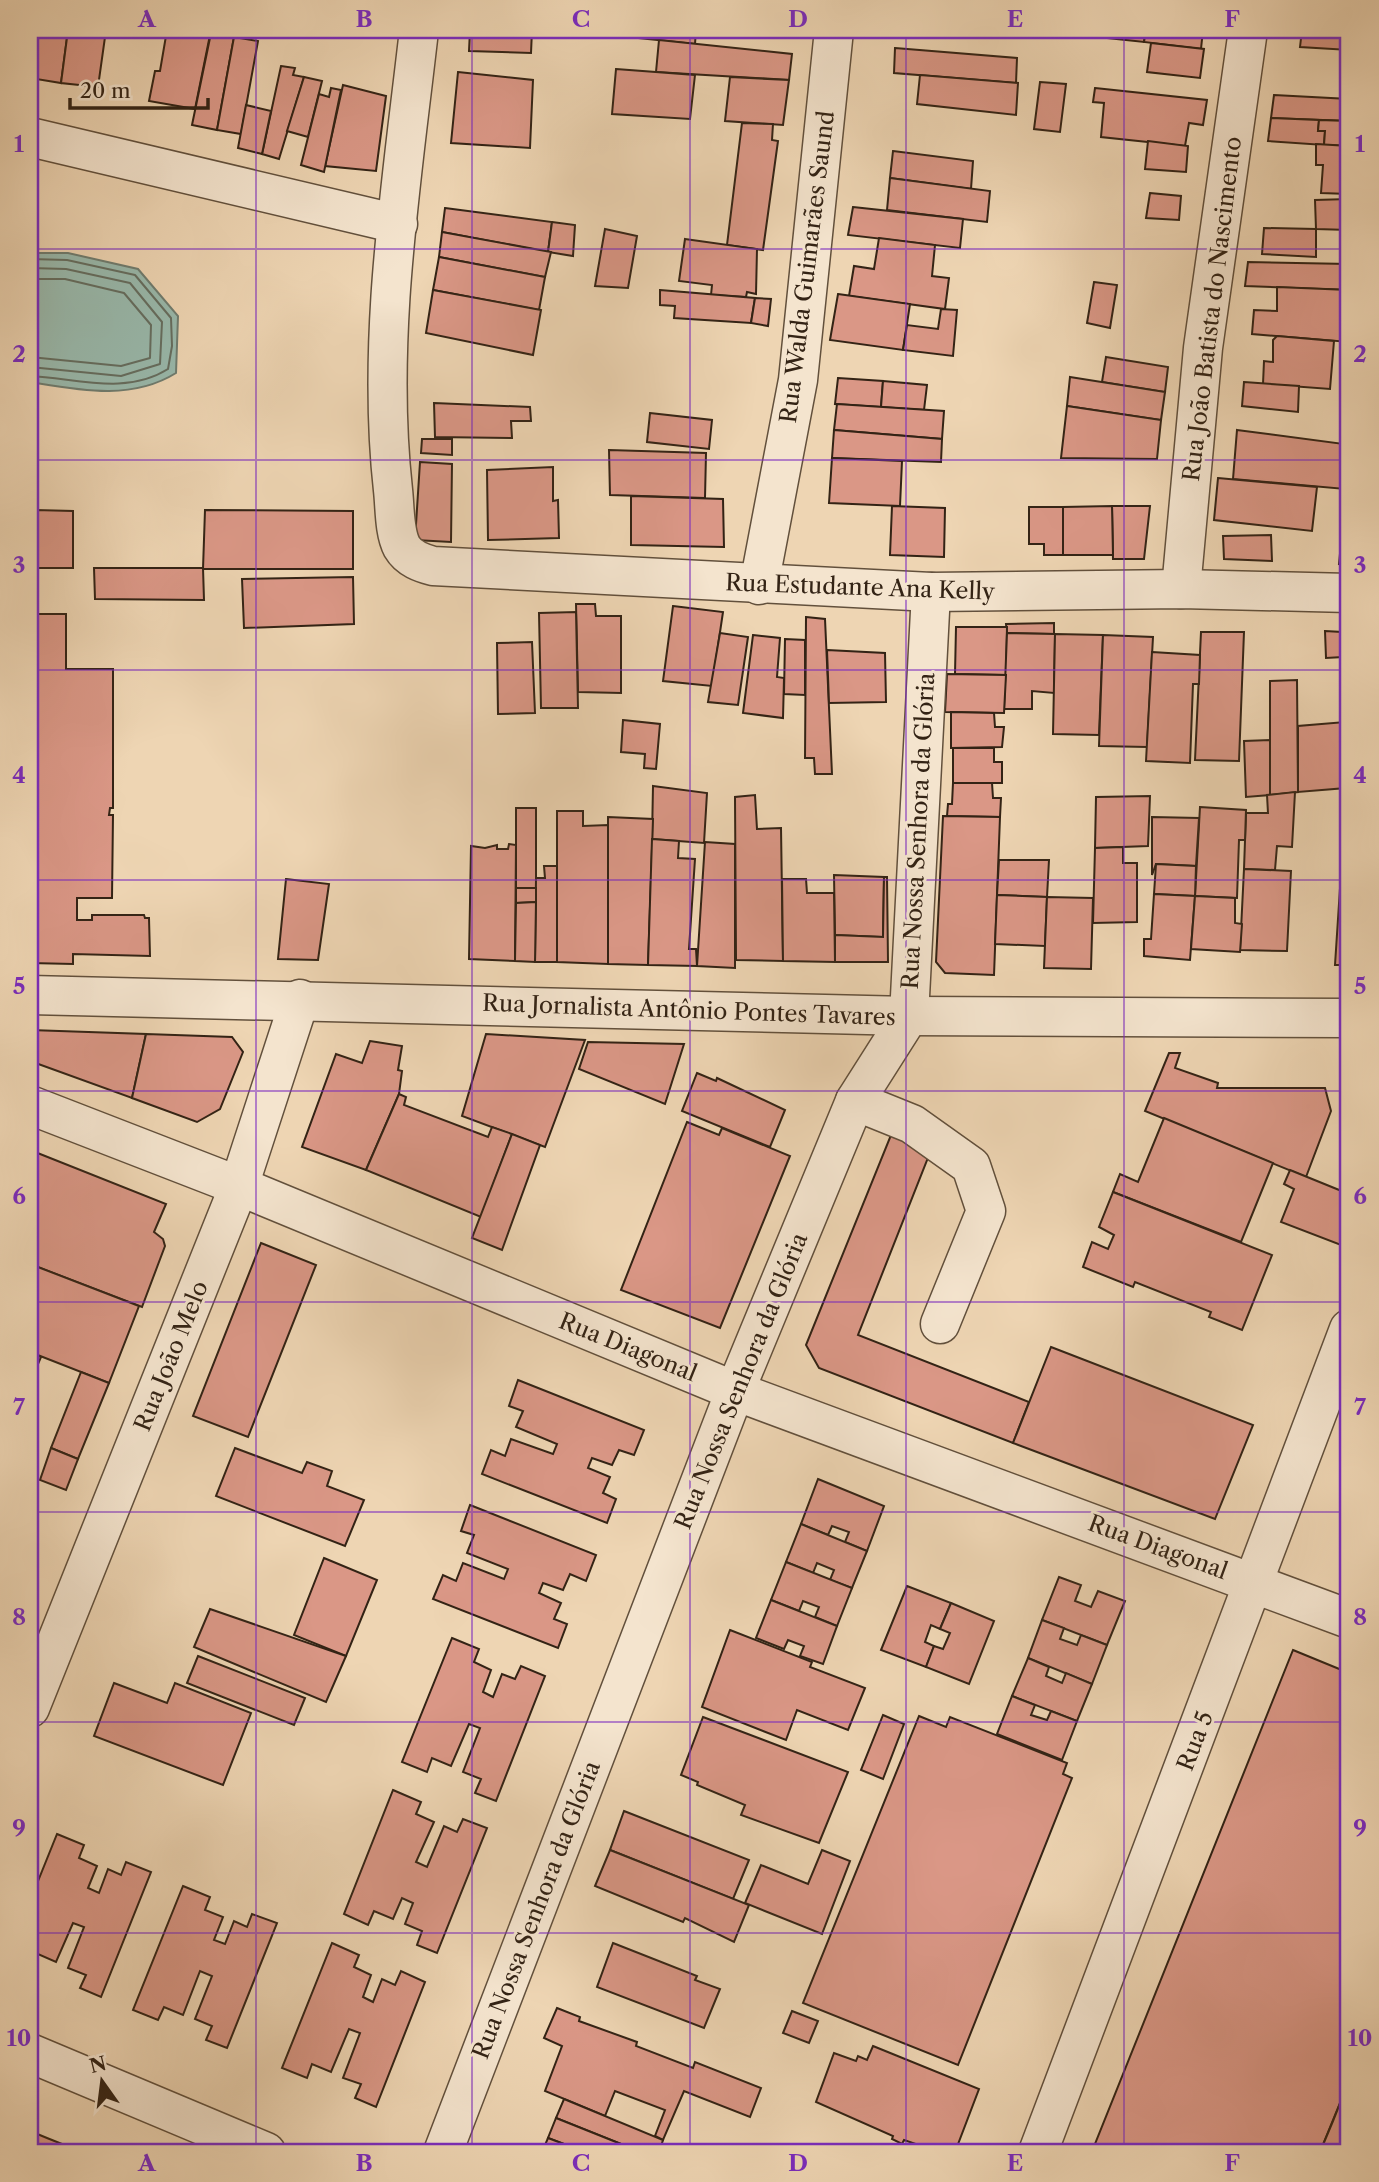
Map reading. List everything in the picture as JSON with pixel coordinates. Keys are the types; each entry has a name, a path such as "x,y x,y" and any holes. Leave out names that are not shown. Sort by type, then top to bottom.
{"street":[{"name":"Rua Estudante Ana Kelly","path":"419,30 389,333 390,467 397,524 402,548 418,562 433,566 931,593 1181,589 1349,593"},
{"name":"Rua Walda Guimarães Saund","path":"759,585 798,380 834,30"},
{"name":"Rua João Batista do Nascimento","path":"1181,589 1203,348 1248,30"},
{"path":"30,137 398,224"},
{"name":"Rua Nossa Senhora da Glória","path":"443,2152 734,1391 855,1101 908,1016 931,593"},
{"name":"Rua Jornalista Antônio Pontes Tavares","path":"30,995 300,999 908,1016 1349,1018"},
{"name":"Rua João Melo","path":"30,1708 239,1186 300,999"},
{"path":"855,1101 912,1124 971,1166 986,1211 940,1324"},
{"name":"Rua Diagonal","path":"30,1105 239,1186 734,1391 1349,1619"},
{"name":"Rua 5","path":"1038,2152 1256,1583 1349,1329"},
{"path":"30,2053 266,2152"}],"water":[{"path":"30,253 68,253 138,269 178,316 176,373 159,382 123,390 86,390 30,382"}],"building":[{"path":"30,30 68,30 61,83 30,78"},
{"path":"68,30 106,30 98,87 61,83"},
{"path":"119,30 154,30 153,36"},
{"path":"167,30 211,30 195,109 149,101 155,71 160,71"},
{"path":"470,30 532,30 531,53 469,51"},
{"path":"621,30 696,30 695,44 620,36"},
{"path":"1109,30 1146,30 1144,42 1108,38"},
{"path":"1146,30 1203,30 1201,49 1144,42"},
{"path":"1302,30 1349,30 1349,50 1300,47"},
{"path":"211,33 234,37 217,130 192,125"},
{"path":"234,37 258,41 241,134 217,130"},
{"path":"659,40 792,54 789,80 656,72"},
{"path":"1151,43 1204,49 1200,78 1147,72"},
{"path":"895,48 1017,58 1016,83 894,73"},
{"path":"1348,50 1349,93 1345,93"},
{"path":"281,66 295,68 293,75 304,77 279,159 262,154"},
{"path":"616,69 695,75 690,119 612,114"},
{"path":"458,72 533,80 530,148 451,143"},
{"path":"920,75 1018,83 1016,115 917,104"},
{"path":"304,77 322,81 308,137 287,131"},
{"path":"730,77 789,80 783,125 725,121"},
{"path":"1040,82 1066,84 1060,132 1034,129"},
{"path":"343,85 386,96 376,171 325,166"},
{"path":"331,88 341,90 324,172 301,165 319,94 329,97"},
{"path":"1095,88 1207,100 1203,125 1189,123 1185,146 1101,137 1104,103 1093,102"},
{"path":"1274,95 1349,99 1349,121 1271,118"},
{"path":"246,105 271,111 262,154 238,148"},
{"path":"1271,118 1319,120 1318,131 1325,131 1324,145 1268,141"},
{"path":"1319,120 1349,121 1349,146 1324,145 1325,131 1318,131"},
{"path":"742,123 773,124 772,140 778,141 763,250 727,245"},
{"path":"1148,141 1188,146 1186,172 1145,169"},
{"path":"1316,144 1349,146 1349,194 1321,193 1323,165 1316,165"},
{"path":"893,151 973,161 971,189 890,178"},
{"path":"890,178 990,191 987,222 887,210"},
{"path":"1150,193 1181,196 1179,220 1146,218"},
{"path":"1349,199 1349,230 1316,229 1315,200"},
{"path":"853,207 963,219 960,248 848,235"},
{"path":"445,208 552,222 548,252 442,232"},
{"path":"552,222 575,225 573,256 548,252"},
{"path":"1264,228 1316,229 1316,257 1262,254"},
{"path":"605,229 637,236 628,288 595,286"},
{"path":"442,232 551,252 545,277 439,257"},
{"path":"879,238 935,245 932,276 949,278 945,309 849,296 854,266 874,269"},
{"path":"685,239 757,249 756,294 747,292 746,297 711,295 712,285 679,281"},
{"path":"439,257 545,277 539,310 433,290"},
{"path":"1248,262 1349,264 1349,290 1245,286"},
{"path":"1094,282 1117,285 1110,328 1087,323"},
{"path":"1277,287 1349,290 1349,342 1252,334 1254,310 1277,311"},
{"path":"433,290 541,310 533,355 426,333"},
{"path":"660,290 755,298 751,323 674,318 675,306 660,305"},
{"path":"838,294 910,304 903,350 830,340"},
{"path":"755,298 771,299 768,326 751,323"},
{"path":"941,309 957,310 953,356 903,350 907,325 938,329"},
{"path":"1277,336 1334,341 1330,389 1263,384 1264,361 1273,362 1273,340"},
{"path":"1106,357 1168,367 1165,392 1102,382"},
{"path":"1070,377 1165,392 1161,420 1067,406"},
{"path":"838,378 883,381 881,407 835,404"},
{"path":"883,381 927,385 924,410 881,407"},
{"path":"1244,382 1299,386 1298,412 1242,406"},
{"path":"434,403 530,407 531,421 511,421 512,438 435,437"},
{"path":"837,404 944,411 942,439 834,430"},
{"path":"1067,406 1161,420 1157,459 1061,458"},
{"path":"650,413 712,420 709,449 647,442"},
{"path":"834,430 942,439 941,462 832,458"},
{"path":"1237,430 1344,444 1342,464 1348,465 1345,489 1233,479"},
{"path":"422,439 452,439 452,455 421,453"},
{"path":"609,450 706,453 705,498 610,495"},
{"path":"832,458 902,461 900,506 829,503"},
{"path":"420,462 452,464 451,542 415,540"},
{"path":"553,467 553,501 558,500 559,538 488,540 487,470"},
{"path":"1218,478 1317,487 1312,531 1214,520"},
{"path":"631,496 723,499 724,547 631,545"},
{"path":"1346,504 1349,504 1349,534 1342,533"},
{"path":"892,506 945,508 944,557 890,555"},
{"path":"1112,506 1150,506 1144,559 1113,559"},
{"path":"1112,506 1113,555 1063,555 1063,507"},
{"path":"1029,507 1063,507 1063,555 1044,555 1044,544 1029,544"},
{"path":"35,510 73,511 73,568 36,568"},
{"path":"205,510 353,511 353,569 203,569"},
{"path":"1342,533 1349,534 1349,565 1339,564"},
{"path":"1271,535 1272,561 1224,559 1223,536"},
{"path":"94,568 203,568 204,600 95,599"},
{"path":"353,577 354,624 244,628 242,579"},
{"path":"576,604 595,604 596,616 621,616 621,693 578,692"},
{"path":"673,606 723,612 712,686 663,681"},
{"path":"576,612 578,708 541,708 539,613"},
{"path":"35,614 66,614 66,669 113,669 113,808 110,808 109,815 113,815 112,898 77,898 77,920 92,920 92,915 144,915 149,918 150,956 73,954 73,964 30,963"},
{"path":"806,617 825,619 832,774 815,774 814,758 805,758"},
{"path":"1054,623 1054,634 1007,633 1006,624"},
{"path":"956,627 1007,627 1006,675 955,674"},
{"path":"1325,631 1342,632 1343,657 1326,658"},
{"path":"1201,632 1244,632 1239,761 1195,760"},
{"path":"720,633 748,637 738,705 708,702"},
{"path":"1007,633 1055,634 1054,693 1032,691 1032,709 1004,709"},
{"path":"1055,634 1103,635 1099,735 1053,734"},
{"path":"753,635 780,638 777,677 784,678 783,718 743,713"},
{"path":"1103,635 1153,637 1147,747 1099,746"},
{"path":"785,639 805,640 805,695 784,694"},
{"path":"532,642 535,713 498,714 497,643"},
{"path":"827,650 885,653 886,702 829,703"},
{"path":"1152,652 1200,655 1199,684 1193,684 1190,763 1146,761"},
{"path":"947,674 1006,675 1004,713 945,712"},
{"path":"1297,680 1298,792 1270,795 1270,681"},
{"path":"951,712 994,713 995,727 1004,727 1002,747 951,748"},
{"path":"623,720 660,724 656,769 644,768 645,754 621,752"},
{"path":"1345,722 1346,788 1298,792 1298,726"},
{"path":"1270,740 1270,795 1246,797 1244,741"},
{"path":"953,748 994,748 994,762 1002,762 1002,783 953,783"},
{"path":"953,783 992,783 993,798 1001,798 1000,817 947,816 948,804 952,804"},
{"path":"653,786 707,793 704,843 652,839"},
{"path":"1295,792 1292,847 1277,846 1275,870 1244,869 1246,813 1268,813 1267,795"},
{"path":"755,795 757,829 781,828 783,961 736,960 735,797"},
{"path":"1150,796 1148,846 1095,848 1096,797"},
{"path":"1200,807 1246,810 1245,840 1239,840 1237,898 1195,896"},
{"path":"516,808 536,808 536,888 516,888"},
{"path":"557,811 583,811 583,826 608,825 608,964 557,962"},
{"path":"943,816 1000,817 994,975 945,973 936,962"},
{"path":"608,817 653,819 648,965 608,964"},
{"path":"1152,817 1199,818 1196,866 1156,864 1152,875"},
{"path":"1344,827 1349,828 1349,965 1335,965"},
{"path":"652,839 679,841 678,858 695,859 689,949 696,949 697,966 648,965"},
{"path":"705,842 735,844 735,968 697,966"},
{"path":"509,844 516,845 515,961 469,959 471,846 485,848 497,845 497,849 508,849"},
{"path":"1123,847 1123,863 1137,863 1137,922 1093,923 1095,848"},
{"path":"999,860 1049,860 1047,897 997,895"},
{"path":"1156,864 1196,866 1195,896 1154,894"},
{"path":"544,866 557,866 557,962 535,962 536,878 545,878"},
{"path":"1244,869 1291,871 1287,951 1240,950"},
{"path":"834,875 884,877 883,937 835,935"},
{"path":"884,877 887,877 888,962 835,962 835,935 883,937"},
{"path":"286,879 329,884 318,960 278,959"},
{"path":"782,879 806,879 807,893 834,893 835,962 783,961"},
{"path":"516,888 536,888 536,902 516,903"},
{"path":"1154,894 1195,896 1190,960 1144,956 1144,939 1151,939"},
{"path":"997,895 1047,897 1045,946 995,944"},
{"path":"1195,896 1235,898 1235,923 1242,924 1240,952 1191,949"},
{"path":"1047,897 1093,898 1091,969 1044,968"},
{"path":"536,902 535,962 515,961 516,903"},
{"path":"30,1030 146,1034 132,1098 30,1061"},
{"path":"146,1034 232,1037 243,1052 220,1109 197,1122 132,1098"},
{"path":"486,1034 585,1040 545,1147 462,1116"},
{"path":"370,1041 402,1046 398,1070 402,1071 399,1094 366,1170 302,1147 336,1054 362,1063"},
{"path":"588,1042 684,1044 665,1104 579,1069"},
{"path":"1169,1053 1180,1053 1175,1068 1218,1083 1217,1088 1325,1088 1331,1111 1306,1177 1145,1111"},
{"path":"697,1073 716,1081 717,1078 785,1110 770,1147 682,1111"},
{"path":"399,1094 406,1097 404,1105 488,1137 492,1127 512,1134 481,1217 366,1170"},
{"path":"1164,1118 1273,1163 1241,1242 1113,1192 1120,1174 1138,1182"},
{"path":"687,1122 719,1135 722,1128 790,1156 720,1328 621,1290"},
{"path":"512,1134 540,1145 502,1250 472,1238"},
{"path":"891,1135 931,1150 858,1335 1029,1402 1013,1443 819,1368 806,1345"},
{"path":"30,1150 166,1204 154,1232 163,1239 165,1246 142,1307 30,1264"},
{"path":"1290,1170 1349,1194 1349,1223 1341,1245 1281,1222 1294,1189 1284,1184"},
{"path":"1113,1192 1272,1255 1242,1330 1209,1317 1211,1312 1135,1282 1133,1287 1083,1267 1092,1242 1108,1249 1114,1235 1099,1227"},
{"path":"261,1243 316,1265 248,1437 193,1416"},
{"path":"30,1264 139,1306 109,1383 30,1352"},
{"path":"1051,1347 1253,1425 1215,1519 1013,1443"},
{"path":"30,1352 41,1357 30,1383"},
{"path":"81,1372 109,1383 78,1459 51,1448"},
{"path":"518,1380 644,1430 634,1455 619,1450 612,1465 592,1458 588,1468 610,1477 603,1493 616,1499 607,1523 482,1474 491,1450 505,1456 511,1439 553,1454 557,1444 516,1427 523,1411 509,1406"},
{"path":"51,1448 78,1459 66,1490 40,1480"},
{"path":"235,1448 302,1473 307,1462 332,1471 327,1486 364,1500 345,1546 216,1496"},
{"path":"818,1479 884,1506 867,1551 845,1542 849,1532 832,1526 828,1535 801,1524"},
{"path":"470,1505 596,1555 586,1581 570,1574 563,1590 543,1583 539,1593 561,1603 554,1619 567,1624 558,1648 433,1599 443,1575 456,1581 463,1563 504,1579 508,1569 467,1553 474,1535 461,1531"},
{"path":"801,1524 867,1551 852,1588 830,1580 834,1570 817,1563 813,1573 786,1562"},
{"path":"324,1558 377,1580 346,1656 294,1635"},
{"path":"786,1562 852,1588 837,1626 815,1617 819,1607 803,1601 799,1611 771,1600"},
{"path":"1059,1577 1081,1585 1075,1601 1091,1607 1098,1591 1125,1601 1107,1645 1042,1620"},
{"path":"907,1586 951,1603 940,1629 931,1625 925,1642 934,1646 926,1667 881,1650"},
{"path":"771,1600 837,1626 823,1664 800,1656 804,1646 788,1640 784,1649 756,1638"},
{"path":"951,1603 994,1621 969,1684 926,1667 934,1646 943,1649 950,1633 940,1629"},
{"path":"210,1609 346,1656 326,1702 194,1647"},
{"path":"1042,1620 1064,1628 1060,1639 1077,1645 1081,1635 1107,1645 1092,1684 1028,1658"},
{"path":"730,1630 812,1662 810,1667 865,1688 848,1730 797,1710 786,1740 702,1707"},
{"path":"452,1638 479,1649 474,1662 491,1670 483,1692 493,1697 502,1674 515,1679 521,1666 545,1676 496,1801 475,1793 481,1779 463,1772 480,1728 469,1724 451,1766 432,1758 427,1772 402,1762"},
{"path":"1293,1650 1349,1673 1349,2081 1320,2152 1115,2152 1095,2144"},
{"path":"198,1656 305,1698 294,1725 187,1683"},
{"path":"1028,1658 1049,1667 1046,1676 1062,1683 1066,1673 1092,1684 1077,1721 1012,1696"},
{"path":"114,1683 167,1703 175,1683 251,1713 223,1785 94,1736"},
{"path":"1012,1696 1035,1705 1031,1715 1047,1720 1051,1711 1077,1721 1062,1760 997,1734"},
{"path":"883,1715 904,1724 883,1779 861,1770"},
{"path":"919,1716 946,1727 950,1717 1067,1763 1063,1774 1072,1778 958,2065 803,2003"},
{"path":"703,1717 848,1772 819,1843 741,1815 745,1805 697,1785 698,1782 681,1775"},
{"path":"393,1790 421,1802 416,1814 434,1822 416,1862 427,1867 444,1826 457,1832 463,1819 487,1828 437,1953 417,1945 422,1931 405,1924 413,1903 402,1898 393,1919 374,1911 368,1925 344,1914"},
{"path":"624,1811 749,1860 733,1899 610,1850"},
{"path":"57,1834 84,1845 79,1858 97,1866 88,1888 99,1893 108,1869 121,1875 126,1862 151,1872 101,1997 80,1988 86,1975 68,1968 84,1927 73,1923 56,1962 38,1954 30,1968 30,1901"},
{"path":"610,1850 749,1905 734,1942 685,1918 683,1922 595,1886"},
{"path":"822,1850 850,1861 822,1934 745,1903 761,1865 808,1884"},
{"path":"183,1886 210,1897 205,1910 223,1917 214,1940 225,1944 234,1921 247,1927 252,1914 277,1923 227,2048 206,2040 212,2026 195,2019 212,1976 200,1971 183,2015 164,2007 158,2020 133,2010"},
{"path":"332,1943 359,1955 354,1967 371,1975 363,1997 373,2002 382,1979 395,1985 401,1971 425,1982 376,2107 355,2098 361,2084 343,2078 360,2033 349,2029 331,2072 312,2064 307,2078 282,2068"},
{"path":"613,1943 697,1976 695,1980 720,1989 704,2028 597,1987"},
{"path":"557,2008 580,2017 579,2021 637,2042 636,2046 693,2068 695,2062 761,2088 750,2117 684,2091 663,2140 655,2136 665,2110 615,2091 605,2116 545,2091 562,2046 544,2038"},
{"path":"792,2011 818,2021 809,2043 783,2033"},
{"path":"873,2046 979,2089 955,2152 939,2152 904,2140 902,2144 892,2139 893,2136 816,2102 834,2053 856,2061 858,2056 867,2060"},
{"path":"1349,2081 1349,2152 1320,2152 1333,2121"},
{"path":"564,2099 663,2140 659,2152 641,2152 556,2118"},
{"path":"556,2118 641,2152 585,2152 548,2138"},
{"path":"30,2131 47,2138 82,2152 30,2152"},
{"path":"548,2138 585,2152 542,2152"}]}
